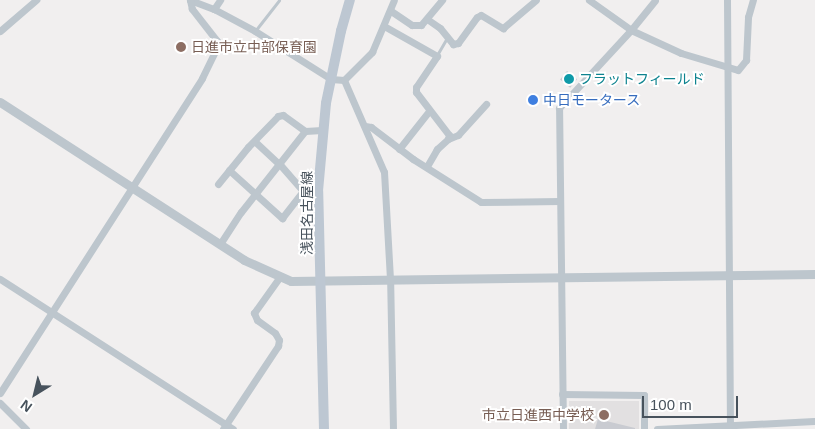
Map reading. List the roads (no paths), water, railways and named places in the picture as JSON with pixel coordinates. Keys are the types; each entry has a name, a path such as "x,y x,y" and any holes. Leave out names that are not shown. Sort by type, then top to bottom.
{"main road":[{"name":"浅田名古屋線","path":"324,429 318,191 322,130 330,79 350,0"}],"street":[{"path":"0,31 36,0"},
{"path":"190,0 214,9 255,31 330,79 344,80 372,52 394,0"},
{"path":"0,394 51,311 202,78 217,47 217,41 192,9 190,0"},
{"path":"214,9 220,0"},
{"path":"391,10 416,26 423,25 442,0"},
{"path":"427,19 440,28 453,44 458,43 477,17 482,15 503,28 536,0"},
{"path":"589,0 631,30 681,52 738,70 746,60 748,17 753,0"},
{"path":"563,429 559,108 631,30 655,0"},
{"path":"727,0 730,427"},
{"path":"384,26 437,56 416,87 416,92 449,135 448,139"},
{"path":"344,80 366,126 384,172 390,279 393,429"},
{"path":"0,102 244,260 279,278 291,281 815,274"},
{"path":"427,166 437,149 448,139 458,135 486,104"},
{"path":"399,149 429,111"},
{"path":"218,184 278,116 283,115 305,130 322,130"},
{"path":"366,126 371,127 399,149 481,202 560,201"},
{"path":"220,244 305,130"},
{"path":"229,170 282,218 303,191 280,165 254,141"},
{"path":"0,279 227,428 278,346 279,340 275,334 257,320 254,313 279,278"},
{"path":"562,394 644,395 644,429"},
{"path":"0,403 26,429"},
{"path":"657,429 730,427 814,421"}],"lane":[{"path":"255,31 279,0"},
{"path":"437,56 447,38"}],"place":[{"name":"日進市立中部保育園","path":"181,47"},
{"name":"フラットフィールド","path":"569,79"},
{"name":"中日モータース","path":"533,100"},
{"name":"市立日進西中学校","path":"604,415"}]}
